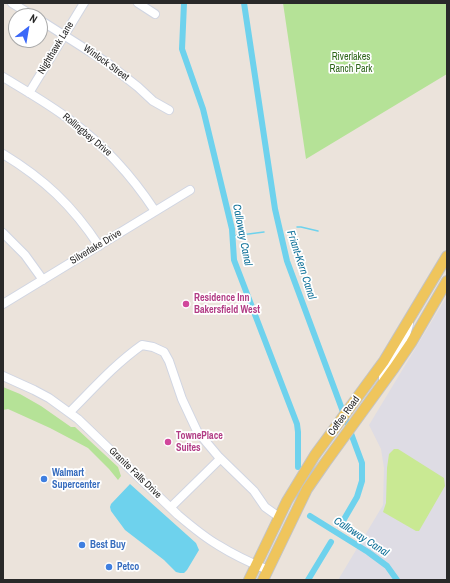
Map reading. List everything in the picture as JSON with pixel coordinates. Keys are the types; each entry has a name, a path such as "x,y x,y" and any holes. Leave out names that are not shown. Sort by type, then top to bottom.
{"main road":[{"name":"Coffee Road","path":"249,580 287,501 315,455 384,361 447,256"},
{"name":"Coffee Road","path":"263,580 308,489 411,343 447,281"}],"street":[{"name":"Nighthawk Lane","path":"29,93 84,3"},
{"path":"138,3 155,14"},
{"name":"Winlock Street","path":"48,25 106,62 153,101 169,110"},
{"name":"Rollingbay Drive","path":"3,77 69,119 99,143 133,180 155,212"},
{"path":"3,154 36,176 56,193 79,218 99,246"},
{"name":"Silverlake Drive","path":"3,304 190,190"},
{"path":"3,234 25,255 43,280"},
{"path":"438,271 447,277"},
{"path":"383,384 383,375 405,339 410,319"},
{"path":"70,412 113,369 142,345 153,347 164,352 169,361 182,399 197,432 220,459 254,491 265,506 280,517"},
{"name":"Granite Falls Drive","path":"3,376 49,398 70,412 88,427 170,507 206,538 233,554 268,570"},
{"path":"170,507 220,459"}],"shaded area":[{"path":"447,296 447,580 338,580 383,505 384,468 381,449 369,425"}],"green space":[{"name":"Riverlakes Ranch Park","path":"283,3 447,3 447,74 306,159"},
{"path":"3,387 20,394 41,406 71,427 75,427 118,467 121,476 118,480 88,448 50,428 8,409 3,410"},
{"path":"394,449 398,449 444,478 445,486 419,531 416,531 383,512 386,503 389,454"}],"water":[{"path":"130,484 196,543 199,550 184,573 176,572 164,560 125,530 111,511 111,504"}],"waterway":[{"name":"Calloway Canal","path":"184,3 182,49 203,109 232,229 234,260 297,424 298,467"},
{"name":"Friant-Kern Canal","path":"244,3 275,209 287,261 362,463 362,481 357,497 343,521"},
{"path":"297,227 318,231"},
{"path":"233,236 264,232"},
{"name":"Calloway Canal","path":"310,516 368,552 387,566 397,580"},
{"name":"Friant-Kern Canal","path":"308,580 331,542"}],"place":[{"name":"Residence Inn Bakersfield West","path":"186,304"},
{"name":"TownePlace Suites","path":"168,442"},
{"name":"Walmart Supercenter","path":"44,479"},
{"name":"Best Buy","path":"82,545"},
{"name":"Petco","path":"109,567"}]}
